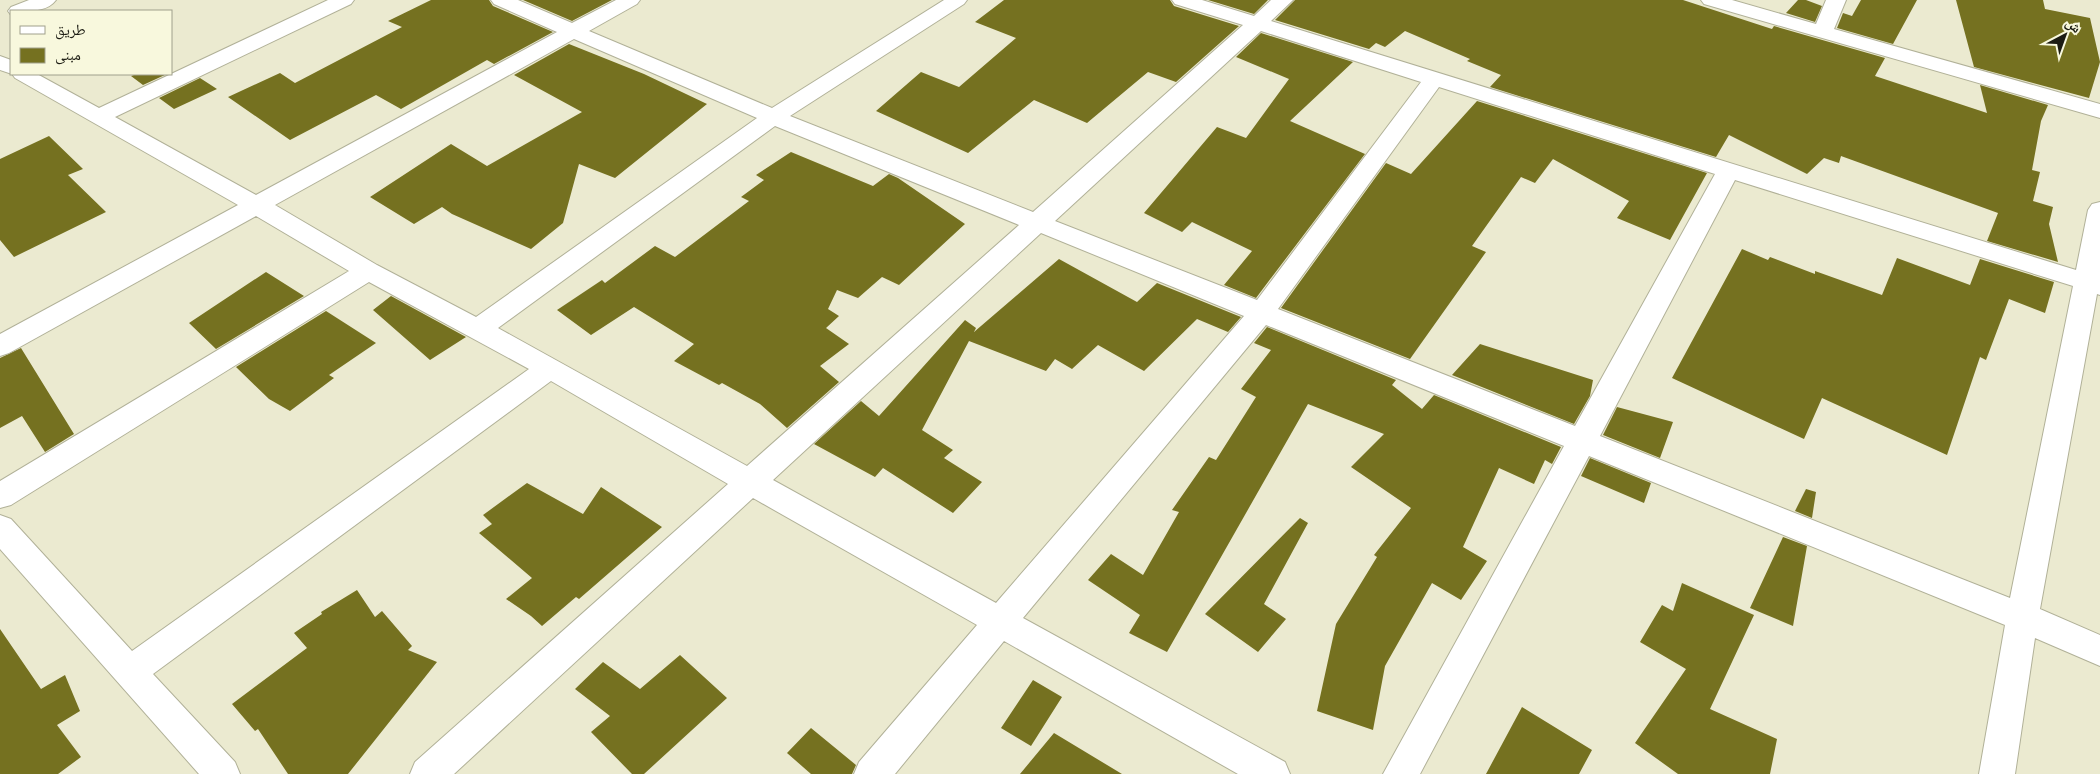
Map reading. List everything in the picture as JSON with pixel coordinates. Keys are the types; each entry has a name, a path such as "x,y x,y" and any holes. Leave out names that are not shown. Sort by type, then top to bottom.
{"street":[{"path":"21,10 46,0"},
{"path":"98,116 344,0"},
{"path":"501,0 773,117 2022,617 2100,651"},
{"path":"0,346 630,0"},
{"path":"478,329 773,117 957,0"},
{"path":"1182,0 1258,22 1434,80 2094,284"},
{"path":"428,774 1283,0"},
{"path":"1711,0 1823,30 2100,111"},
{"path":"1823,30 1836,0"},
{"path":"24,75 256,205 368,271 550,368 1272,774"},
{"path":"872,774 1261,313 1434,80"},
{"path":"1401,774 1729,170"},
{"path":"1997,774 2022,617 2094,284 2100,210"},
{"path":"0,496 368,271"},
{"path":"129,672 550,368"},
{"path":"0,528 222,774"}],"building":[{"path":"431,0 489,0 493,6 553,32 494,64 487,60 401,109 376,95 290,140 228,97 280,73 295,83 402,27 388,21"},
{"path":"523,0 612,0 572,21"},
{"path":"1004,0 1170,0 1174,6 1239,26 1176,82 1148,72 1087,123 1034,100 968,153 876,111 921,72 959,87 1016,38 975,22"},
{"path":"1208,0 1268,0 1254,14"},
{"path":"1295,0 1683,0 1772,29 1774,26 1885,58 1875,76 1987,113 1980,85 2048,105 2041,121 2032,170 2040,172 2033,201 2053,207 2049,224 2058,262 1987,241 1998,213 1841,156 1839,163 1824,158 1807,174 1729,135 1716,157 1490,87 1501,75 1467,61 1470,59 1405,31 1385,47 1376,43 1369,49 1275,20"},
{"path":"1798,0 1806,0 1822,6 1815,22 1786,13"},
{"path":"1861,0 1917,0 1893,44 1837,28 1843,13 1852,16"},
{"path":"1956,0 2043,0 2045,9 2090,18 2100,62 2089,98 1974,67"},
{"path":"1261,33 1353,62 1290,121 1365,154 1256,298 1224,285 1252,251 1192,222 1182,232 1144,213 1217,127 1246,138 1289,79 1236,57"},
{"path":"569,44 644,74 707,104 615,178 579,164 563,223 531,249 452,214 442,207 414,224 370,197 451,144 487,166 582,112 514,75"},
{"path":"134,75 165,75 143,85 131,76"},
{"path":"200,78 217,89 174,109 159,98"},
{"path":"1477,101 1707,173 1670,240 1617,218 1629,201 1553,159 1535,183 1521,177 1472,246 1486,252 1410,359 1281,308 1386,163 1411,174"},
{"path":"49,136 83,169 68,175 106,212 14,257 0,240 0,159"},
{"path":"791,152 873,186 889,174 898,178 965,224 899,285 882,277 858,298 837,290 828,309 839,316 826,328 849,344 820,366 839,382 787,428 760,404 722,383 719,385 674,361 694,344 634,307 591,335 557,310 602,280 605,283 655,246 675,257 749,201 741,197 764,180 756,175"},
{"path":"1742,249 1768,260 1770,257 1815,274 1815,271 1882,295 1897,258 1970,285 1980,259 2054,282 2045,313 2009,299 1986,360 1980,357 1947,455 1822,398 1804,439 1672,378"},
{"path":"1059,259 1137,302 1157,283 1241,317 1228,332 1197,319 1144,371 1098,345 1072,369 1055,359 1046,371 969,341 922,430 953,450 944,458 982,482 953,513 883,468 875,477 814,444 861,401 879,416 965,320 976,328 974,332"},
{"path":"266,272 304,296 216,349 189,323"},
{"path":"391,296 466,337 430,360 373,310"},
{"path":"326,311 376,343 329,375 334,378 290,411 269,399 236,367"},
{"path":"1267,327 1396,380 1392,385 1422,409 1434,395 1561,447 1552,464 1545,460 1534,484 1499,468 1463,547 1487,561 1461,600 1432,583 1385,666 1373,730 1317,711 1336,624 1377,557 1374,555 1411,508 1351,467 1384,434 1308,404 1167,652 1129,633 1140,615 1088,580 1111,554 1143,575 1179,512 1172,510 1209,457 1216,460 1256,397 1241,389 1271,350 1254,343"},
{"path":"1480,344 1593,380 1590,396 1574,424 1452,375"},
{"path":"21,348 74,434 45,452 22,416 0,428 0,358"},
{"path":"1617,407 1673,422 1660,458 1603,435"},
{"path":"1590,458 1651,483 1644,503 1581,476"},
{"path":"527,483 583,514 601,487 662,527 579,599 576,597 542,626 506,599 532,578 479,533 492,524 483,515"},
{"path":"1806,489 1816,492 1812,518 1795,511"},
{"path":"1300,518 1308,523 1264,604 1286,619 1258,652 1205,614"},
{"path":"1783,537 1807,546 1793,626 1750,608"},
{"path":"1682,583 1754,615 1710,709 1777,739 1770,774 1678,774 1635,743 1686,669 1640,642 1662,605 1673,611"},
{"path":"357,590 375,617 382,611 412,646 408,650 437,662 348,774 288,774 258,729 255,731 232,704 307,648 294,633 322,614 321,612"},
{"path":"0,629 41,689 65,675 80,711 57,725 81,757 58,774 0,774"},
{"path":"680,655 727,698 644,774 632,774 591,732 610,716 575,689 603,662 640,689"},
{"path":"1033,680 1062,697 1031,746 1001,728"},
{"path":"1522,707 1592,750 1579,774 1486,774"},
{"path":"811,728 856,765 852,774 811,774 787,753"},
{"path":"1054,733 1122,774 1020,774"}]}
